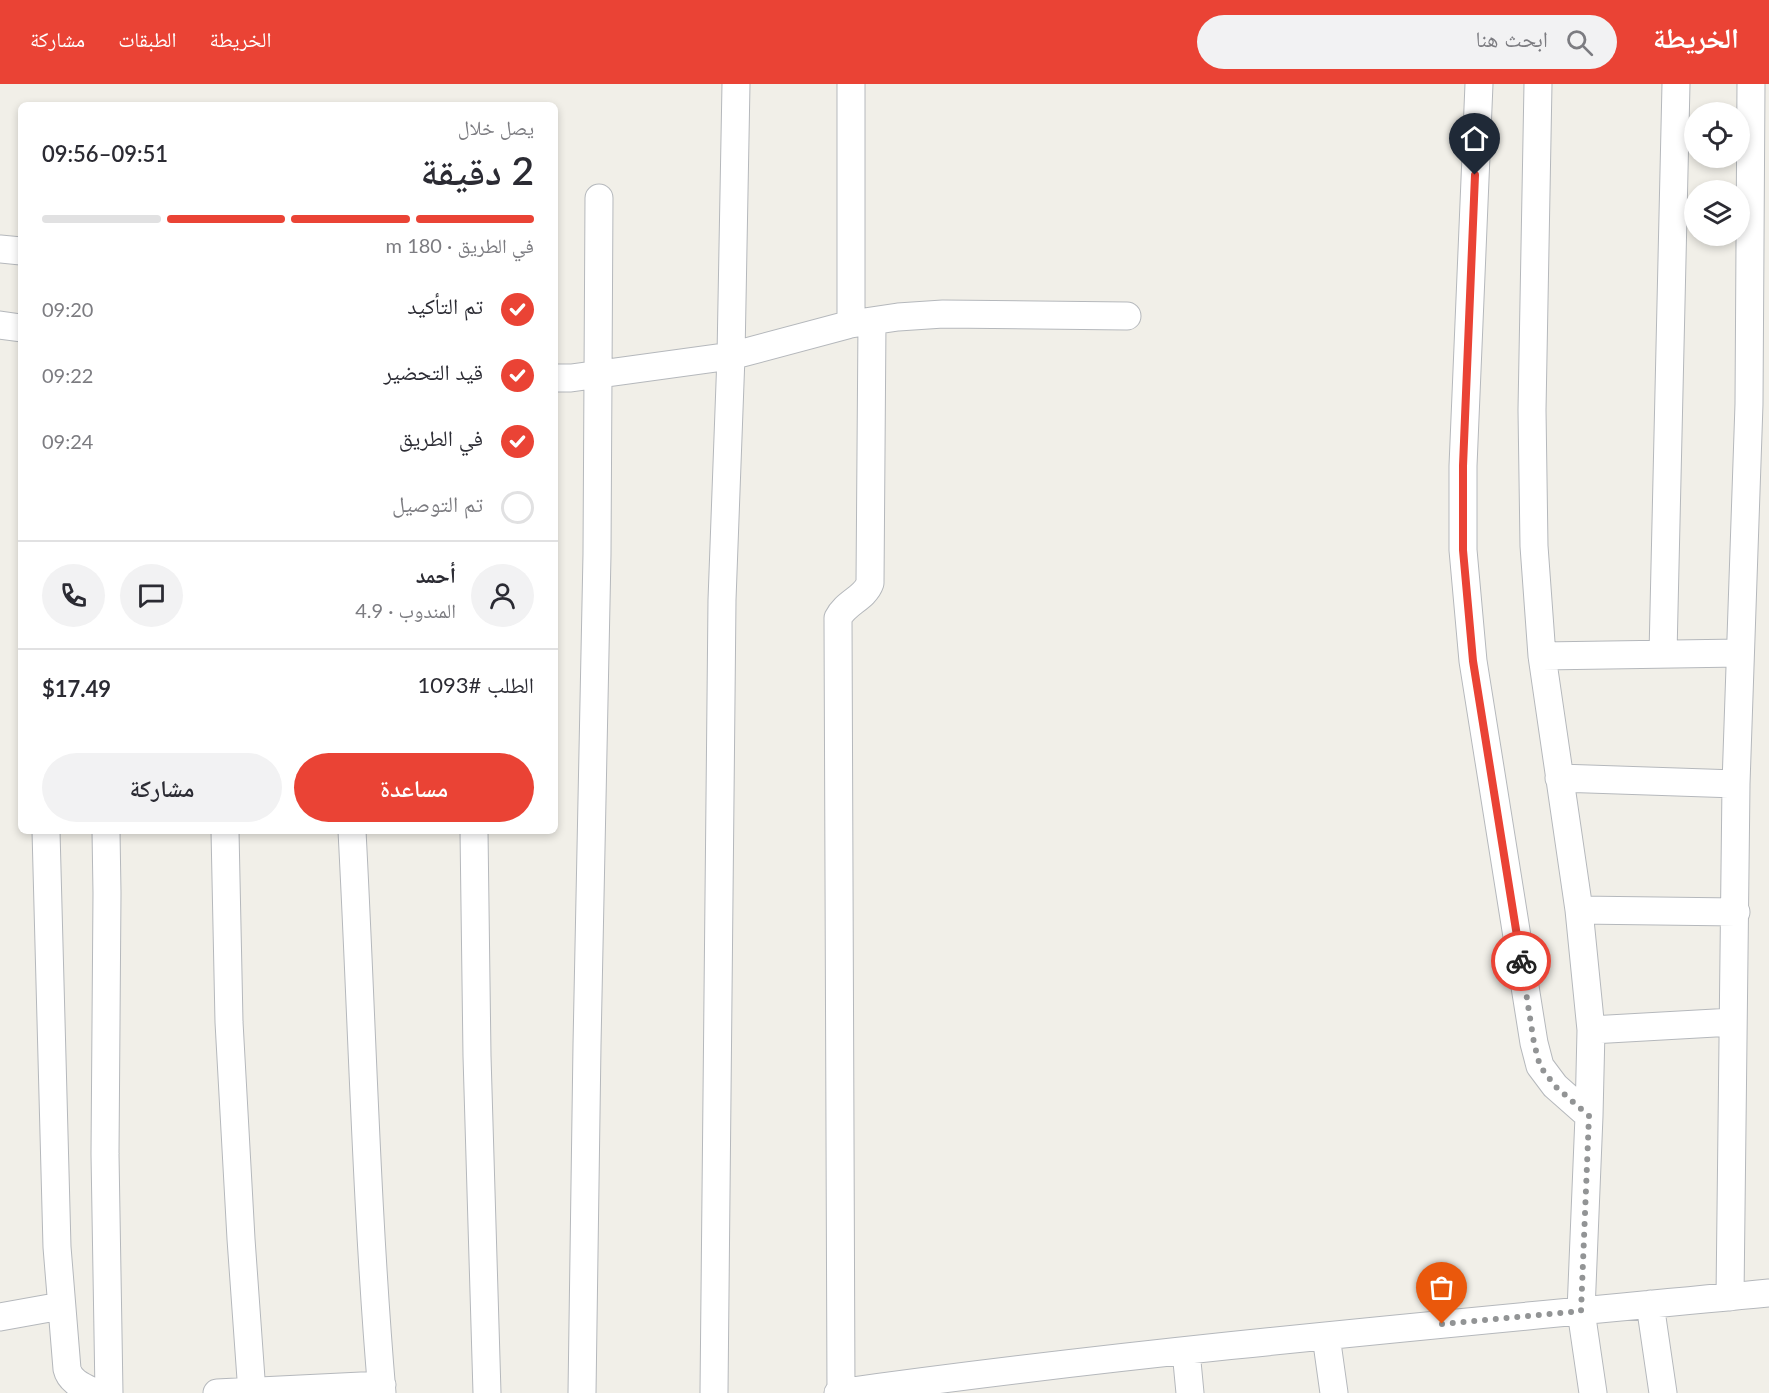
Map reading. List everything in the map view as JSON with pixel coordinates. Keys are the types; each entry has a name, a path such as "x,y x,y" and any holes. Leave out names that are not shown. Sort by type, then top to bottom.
{"street":[{"path":"714,1393 722,600 731,356 736,84"},
{"path":"850,84 862,323 870,583 866,590 841,611 838,618 839,1393 1186,1351 1769,1293"},
{"path":"1479,84 1463,466 1463,550 1473,661 1534,1043 1540,1066 1555,1086 1589,1116"},
{"path":"1538,84 1532,410 1534,546 1542,657 1579,910 1591,1030 1581,1311 1593,1393"},
{"path":"1663,654 1676,84"},
{"path":"1730,1297 1736,784 1749,404 1751,84"},
{"path":"582,1393 597,565 599,198"},
{"path":"0,249 18,251"},
{"path":"558,378 597,375 731,356 862,323 898,317 943,314 1127,316"},
{"path":"0,325 18,328"},
{"path":"1542,657 1740,652"},
{"path":"1559,778 1736,784"},
{"path":"46,834 57,1247 66,1369 74,1381 96,1393"},
{"path":"106,834 105,1154 109,1393"},
{"path":"225,834 229,1022 252,1392"},
{"path":"217,1393 382,1389 366,1134 352,834"},
{"path":"474,834 477,1056 488,1393"},
{"path":"1579,910 1736,912"},
{"path":"1591,1030 1733,1022"},
{"path":"1650,1304 1663,1393"},
{"path":"0,1317 61,1306"},
{"path":"1326,1336 1334,1393"},
{"path":"1186,1351 1190,1393"}],"way so far":[{"path":"1442,1324 1581,1311 1589,1116 1555,1086 1540,1066 1534,1043 1521,961"}],"route":[{"path":"1475,175 1463,466 1463,550 1473,661 1521,961"}]}
